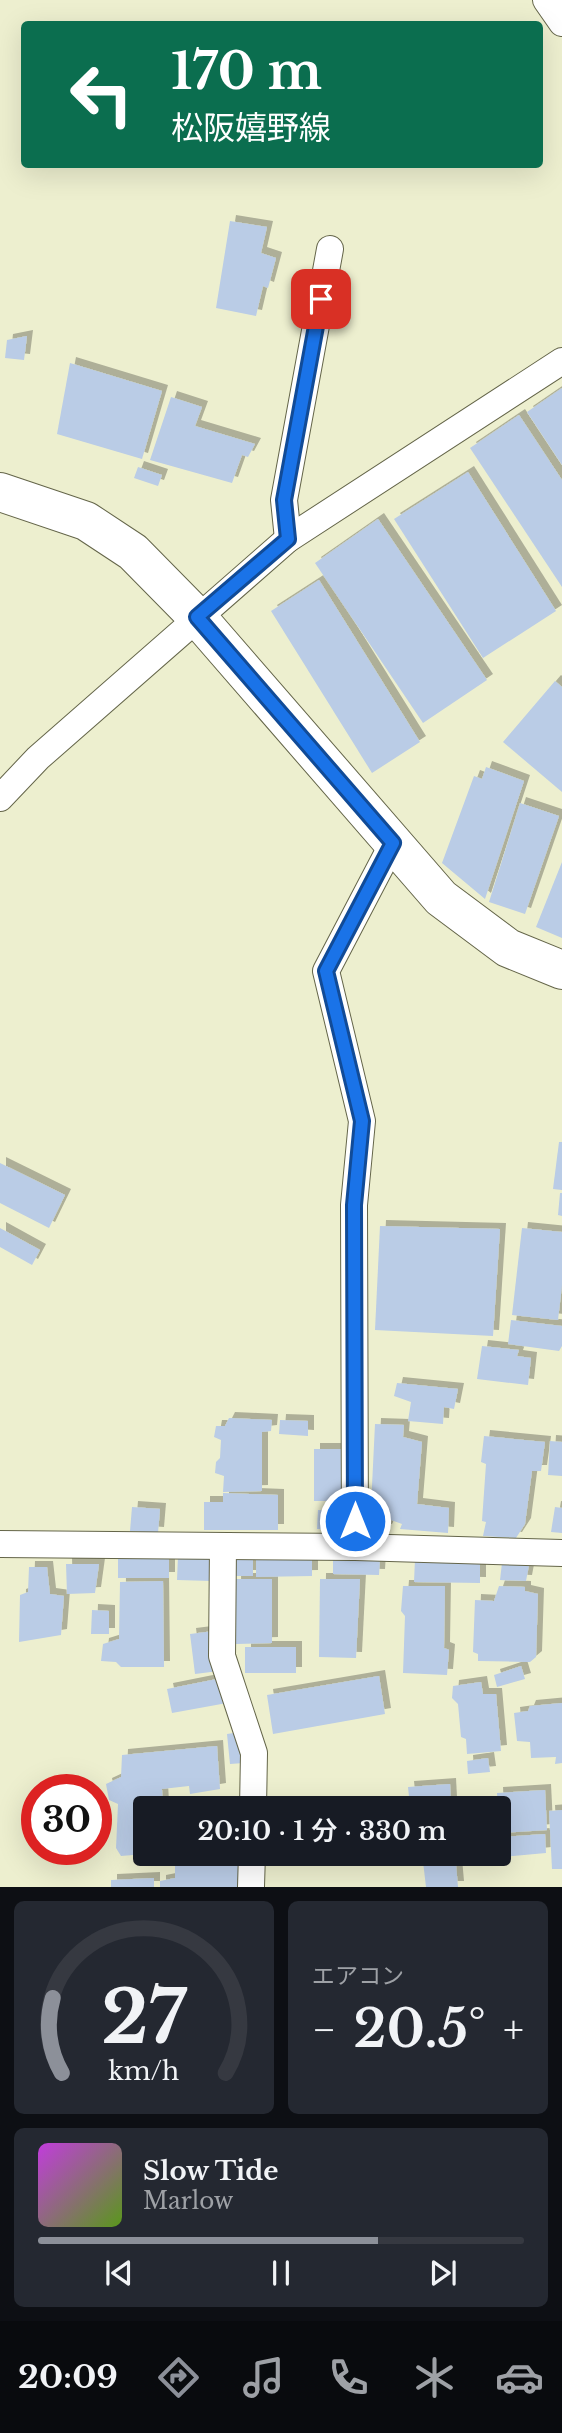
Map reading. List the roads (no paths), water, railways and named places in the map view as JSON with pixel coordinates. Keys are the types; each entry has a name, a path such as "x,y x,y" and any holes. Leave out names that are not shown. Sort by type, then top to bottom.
{"main road":[{"path":"0,492 86,521 133,552 197,617 441,898 508,948 562,970"}],"street":[{"path":"546,0 562,23"},
{"path":"288,539 284,500 330,249"},
{"path":"0,798 38,758 288,539 562,361"},
{"path":"355,1548 354,1205 362,1121 326,971 393,843"},
{"path":"0,1544 562,1553"},
{"path":"223,1546 222,1656 254,1753 253,1796"},
{"path":"251,1866 251,1887"}]}
